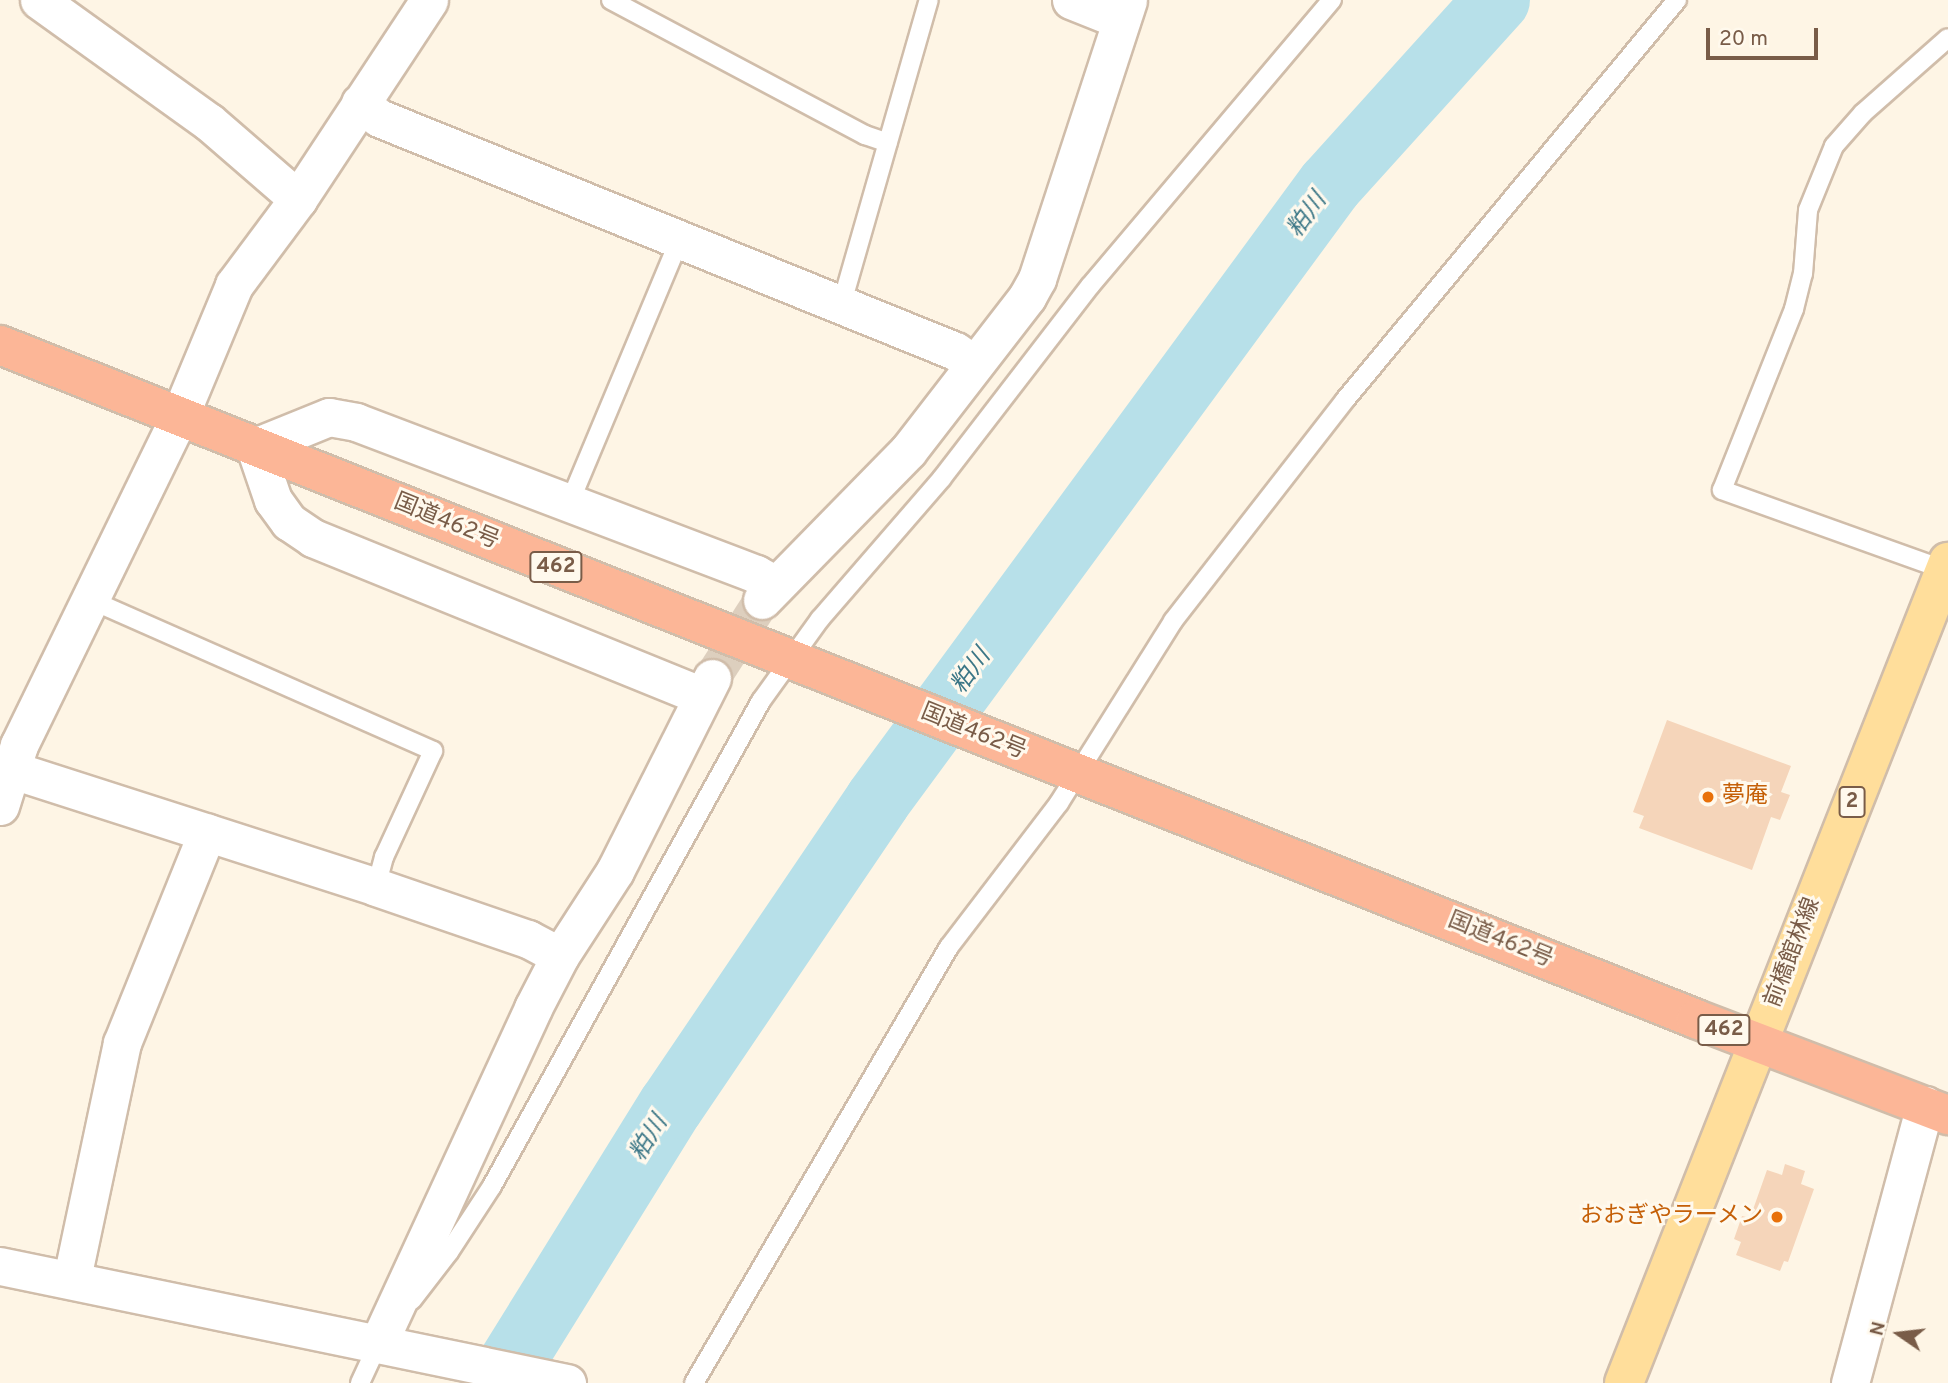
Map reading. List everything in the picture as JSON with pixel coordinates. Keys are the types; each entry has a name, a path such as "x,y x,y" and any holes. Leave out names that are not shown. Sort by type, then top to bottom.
{"highway":[{"name":"国道462号","path":"0,345 1073,773 1760,1044 1936,1110"}],"main road":[{"name":"前橋館林線","path":"1624,1383 1760,1044 1946,566"}],"street":[{"path":"39,0 209,122 298,199"},
{"path":"0,806 5,767 91,600 180,415 234,285 298,199 429,0"},
{"path":"386,1340 560,956 615,872 707,687 313,538 289,522 273,500 256,447 316,421 329,418 356,422 756,573 769,593 908,451 1037,279 1124,10 1071,0"},
{"path":"360,103 379,118 956,351 974,364"},
{"path":"5,767 376,887 528,939 560,956"},
{"path":"72,1278 122,1042 207,833"},
{"path":"1850,1383 1936,1110"},
{"path":"0,1266 386,1340 567,1383"}],"lane":[{"path":"611,0 865,135 888,143"},
{"path":"841,306 929,0"},
{"path":"360,1383 386,1340 492,1186 761,701 797,663 1090,286 1332,0"},
{"path":"694,1383 948,947 1073,773 1189,600 1345,400 1677,0"},
{"path":"1946,566 1723,490 1794,309 1803,274 1808,210 1834,146 1863,113 1948,38"},
{"path":"569,504 679,241"},
{"path":"91,600 433,751 384,857 376,887"}],"building":[{"path":"1667,720 1791,766 1781,792 1790,795 1780,820 1771,817 1752,870 1639,828 1644,816 1633,812"},
{"name":"おおぎやラーメン","path":"1785,1164 1805,1171 1801,1184 1814,1189 1788,1262 1784,1261 1780,1271 1736,1255 1741,1242 1734,1239 1742,1216 1750,1218 1767,1170 1782,1175"}],"waterway":[{"name":"粕川","path":"499,1383 671,1106 878,800 1330,185 1497,0"}],"tunnel":[{"path":"712,678 762,600"}],"place":[{"name":"夢庵","path":"1708,797"},
{"name":"おおぎやラーメン","path":"1777,1217"}]}
